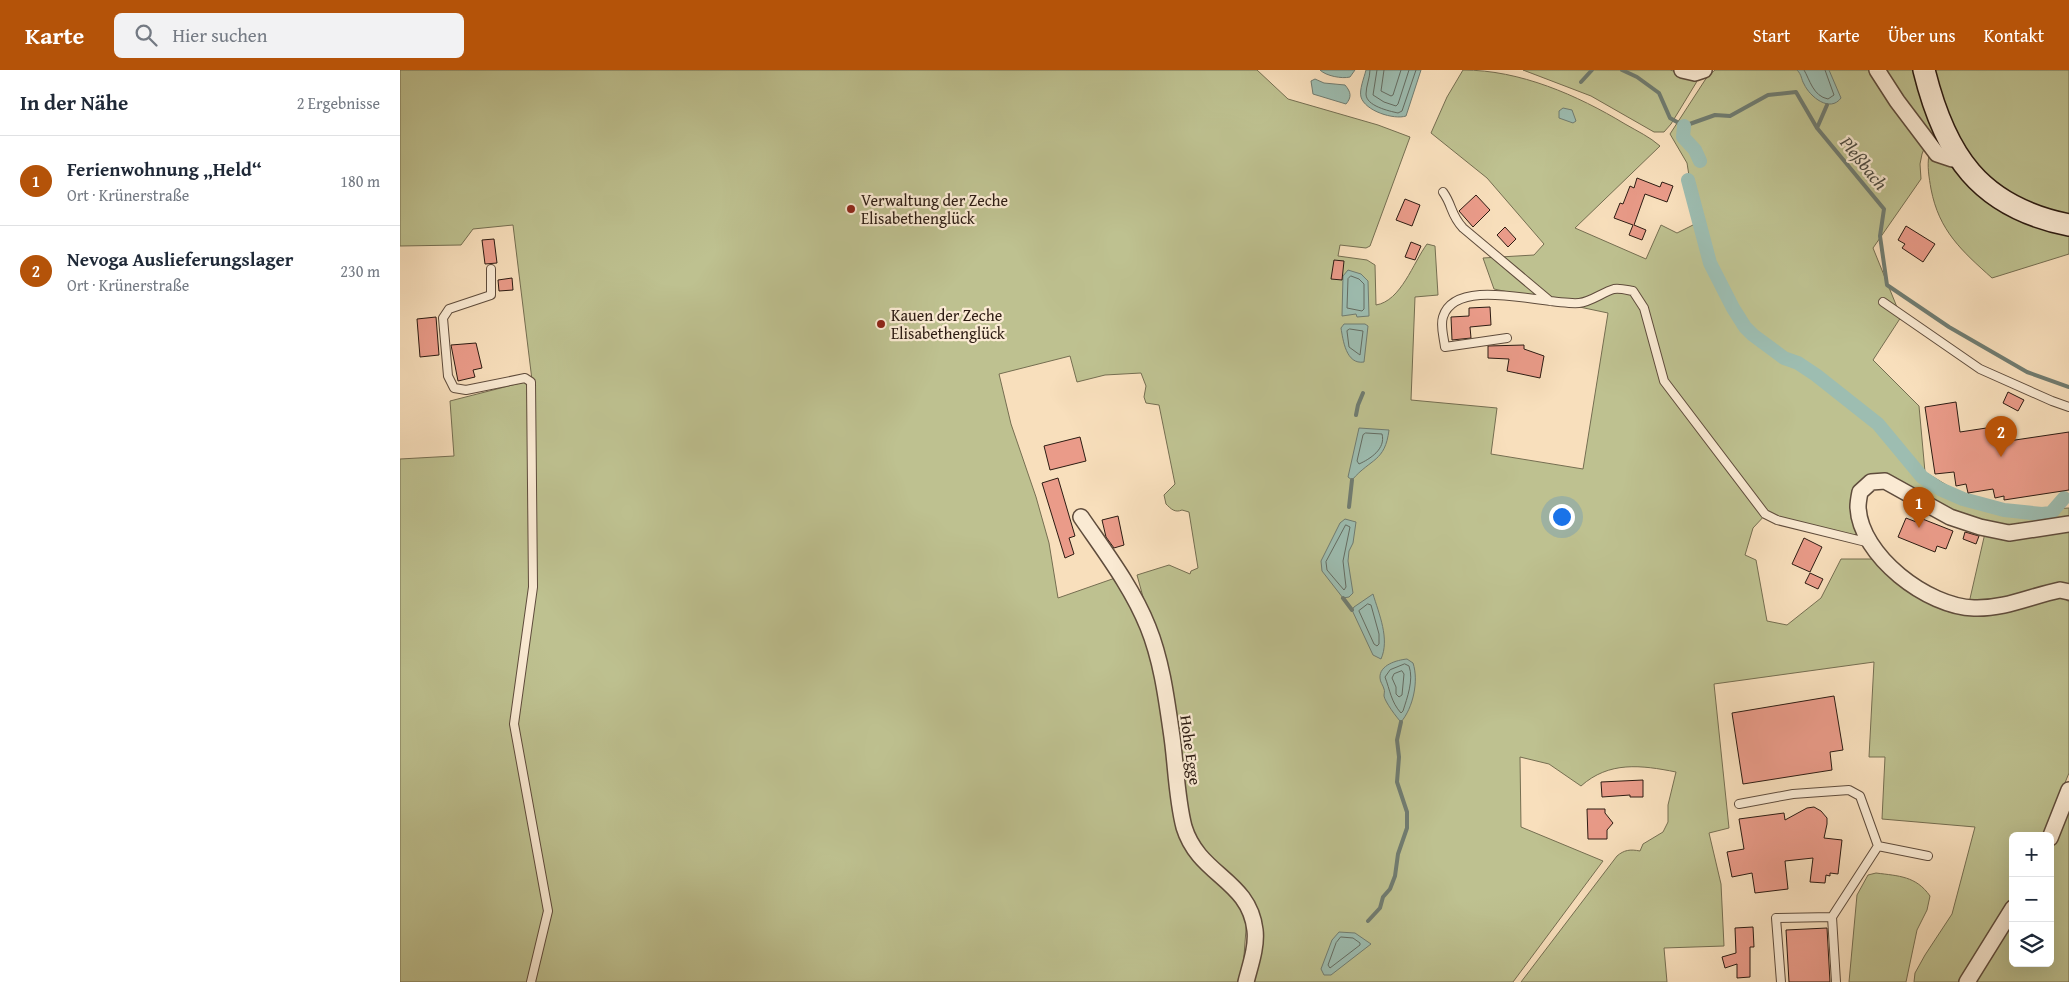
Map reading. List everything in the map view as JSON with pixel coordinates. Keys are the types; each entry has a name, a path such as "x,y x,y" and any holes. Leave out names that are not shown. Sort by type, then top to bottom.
{"main road":[{"path":"1924,70 1930,94 1945,132 1970,174 2009,206 2037,217 2069,225"}],"street":[{"path":"1682,70 1695,73 1704,70"},
{"path":"1877,70 1897,101 1937,154 1952,159 1959,158"},
{"path":"2069,524 2009,532 1980,527 1950,517 1885,481 1871,482 1860,492 1858,507 1870,544 1887,564 1908,583 1930,597 1972,608 1990,608 2005,606 2060,590 2069,592"},
{"name":"Hohe Egge","path":"1081,517 1118,571 1135,600 1157,653 1172,730 1183,819 1191,844 1198,856 1238,891 1248,904 1255,931 1253,956 1246,982"},
{"path":"2052,832 2069,790"},
{"path":"1967,982 2009,914"}],"lane":[{"path":"1443,192 1449,202 1453,217 1462,228 1550,302"},
{"path":"491,269 492,295 449,309 443,318 448,376 454,388 466,390 525,378 531,382 532,587 514,724 548,911 531,982"},
{"path":"1507,338 1445,347 1442,327 1443,317 1448,308 1454,303 1475,295 1498,294 1550,302 1580,303 1616,288 1633,291 1644,308 1664,381 1766,514 1777,520 1870,544"},
{"path":"1884,302 1980,369 2069,407"},
{"path":"1739,804 1793,794 1848,790 1860,796 1878,846"},
{"path":"1878,846 1928,856"},
{"path":"1836,982 1832,917 1878,846"},
{"path":"1781,982 1776,918 1832,917"}],"green space":[{"path":"400,70 1257,70 1288,99 1378,125 1410,137 1370,246 1366,248 1340,245 1338,256 1367,260 1375,265 1376,305 1385,302 1399,289 1427,244 1435,246 1438,295 1415,297 1411,400 1497,408 1491,454 1583,469 1608,313 1494,289 1483,258 1534,255 1544,244 1487,178 1431,133 1447,97 1463,70 1506,74 1527,79 1568,94 1607,113 1660,146 1575,228 1646,259 1661,225 1677,233 1695,224 1687,163 1670,134 1707,77 1715,70 1871,70 1924,149 1920,164 1921,179 1873,248 1901,317 1873,360 1919,406 1925,472 1993,513 2069,508 2069,521 2011,529 1959,516 1877,475 1865,477 1854,491 1858,533 1853,536 1791,521 1767,513 1753,528 1745,555 1756,560 1767,621 1787,625 1821,598 1841,559 1874,559 1940,605 2055,597 2064,598 2069,602 2069,773 2045,832 2009,832 2009,901 1959,982 1914,982 1915,973 1925,955 1952,914 1975,827 1882,819 1885,757 1869,757 1874,662 1714,684 1729,828 1709,833 1721,884 1724,946 1664,948 1667,982 1521,982 1617,856 1622,852 1640,851 1643,844 1663,832 1668,822 1668,805 1676,772 1626,767 1603,772 1581,786 1549,764 1520,757 1521,827 1603,861 1513,982 1252,982 1258,918 1194,844 1151,626 1137,575 1169,565 1190,574 1191,571 1198,568 1189,512 1175,511 1166,504 1164,495 1175,484 1159,405 1146,403 1144,397 1146,386 1141,373 1105,375 1077,382 1070,356 999,374 1011,424 1036,497 1049,543 1058,598 1118,577 1154,654 1183,834 1228,886 1247,916 1242,982 533,982 550,911 516,724 533,587 514,724 548,911 529,982 400,982 400,459 454,456 450,401 532,380 513,225 473,229 461,245 400,246"},
{"path":"1523,70 1670,70 1698,78 1671,124 1664,132 1654,132 1591,96"},
{"path":"1882,70 1916,70 1942,142 1934,144"},
{"path":"1932,70 2069,70 2069,215 2029,203 1990,182 1960,144"},
{"path":"1929,154 2069,234 2069,254 1992,278 1953,239 1940,217 1931,189 1928,168"},
{"path":"2069,530 2069,586 2006,600 1969,603 1985,533"},
{"path":"2069,809 2069,982 1973,982 2009,924 2009,967 2054,967 2054,841"},
{"path":"1876,873 1906,878 1919,884 1930,896 1927,910 1917,930 1906,982 1849,982 1857,895 1868,875"}],"water":[{"path":"1320,70 1355,70 1350,77 1343,78"},
{"path":"1366,70 1421,70 1406,116 1394,117 1381,113 1364,102 1361,97 1361,91"},
{"path":"1797,70 1829,70 1841,98 1831,104 1821,102 1807,89"},
{"path":"1315,79 1324,83 1345,85 1350,94 1346,104 1313,94 1311,81"},
{"path":"1563,108 1572,110 1576,121 1573,123 1559,118 1559,111"},
{"path":"1348,270 1361,274 1368,281 1369,316 1357,317 1356,314 1342,316 1343,276"},
{"path":"1344,324 1365,324 1368,326 1364,362 1353,360 1346,351 1341,328"},
{"path":"1359,428 1389,430 1381,454 1352,480 1348,477"},
{"path":"1345,519 1356,522 1348,561 1353,593 1349,597 1343,598 1322,571 1321,561 1340,523"},
{"path":"1373,594 1381,618 1384,635 1381,659 1373,655 1352,610"},
{"path":"1407,659 1413,663 1415,686 1412,702 1401,722 1385,699 1380,681 1380,673 1385,667 1394,662"},
{"path":"1339,932 1355,933 1371,944 1331,975 1324,975 1321,969 1332,940"}],"building":[{"path":"1637,178 1660,187 1662,182 1673,186 1667,202 1645,194 1634,225 1646,230 1642,240 1629,235 1633,225 1614,218 1620,203 1623,204 1630,186 1634,188"},
{"path":"1476,195 1490,210 1473,227 1459,211"},
{"path":"1405,199 1420,205 1412,226 1396,220"},
{"path":"1906,226 1935,244 1923,262 1902,248 1905,244 1898,240"},
{"path":"1505,227 1516,239 1508,247 1497,235"},
{"path":"494,239 497,263 485,264 482,240"},
{"path":"1411,242 1421,246 1415,260 1405,257"},
{"path":"1334,260 1344,261 1342,280 1331,279"},
{"path":"512,278 513,290 499,291 498,280"},
{"path":"1490,307 1491,325 1470,327 1471,338 1452,340 1451,317 1469,316 1469,308"},
{"path":"436,317 439,355 420,357 417,319"},
{"path":"476,343 482,368 473,370 475,377 458,381 451,345"},
{"path":"1524,345 1524,349 1544,356 1540,378 1507,371 1509,359 1488,358 1488,346"},
{"path":"2008,392 2024,400 2018,411 2003,403"},
{"path":"1956,402 1960,432 1993,427 1995,443 2069,432 2069,490 2004,500 2004,496 1995,498 1993,489 1968,493 1966,484 1956,486 1954,472 1935,474 1925,407"},
{"path":"1080,437 1086,461 1050,470 1044,446"},
{"path":"1058,478 1075,536 1069,538 1074,554 1065,558 1042,483"},
{"path":"1118,516 1124,545 1114,548 1106,537 1102,520"},
{"path":"1906,518 1919,523 1920,518 1953,531 1946,549 1937,546 1935,552 1898,537"},
{"path":"1965,532 1979,536 1976,544 1963,539"},
{"path":"1804,538 1822,547 1810,572 1792,564"},
{"path":"1810,573 1823,579 1818,589 1805,583"},
{"path":"1834,696 1843,750 1830,752 1832,770 1743,784 1732,713"},
{"path":"1643,780 1643,797 1630,797 1630,795 1602,797 1601,782"},
{"path":"1814,807 1827,818 1824,838 1842,840 1838,874 1830,873 1830,876 1826,875 1825,883 1810,882 1813,858 1785,861 1788,889 1755,893 1752,873 1732,877 1727,852 1744,849 1739,819 1784,813 1785,820 1807,808"},
{"path":"1587,809 1605,809 1605,813 1613,823 1607,830 1607,839 1588,839"},
{"path":"1753,927 1754,947 1750,947 1750,977 1737,978 1737,964 1725,968 1722,957 1736,953 1735,928"},
{"path":"1827,928 1830,982 1789,982 1786,930"}],"waterway":[{"path":"1581,82 1592,70"},
{"name":"Pleßbach","path":"1622,70 1637,77 1659,93 1670,118 1684,126 1715,115 1730,116 1768,95 1796,92 1817,128 1884,209 1880,236 1887,285 1949,327 2027,372 2069,387"},
{"path":"1817,128 1827,105"},
{"path":"1684,126 1683,137 1695,150 1700,161"},
{"path":"1688,180 1710,263 1733,308 1745,327 1753,335 1784,358 1798,363 1816,375 1878,424 1922,477 1940,489 1963,499 2004,510 2042,514 2051,513 2064,498"},
{"path":"1356,415 1363,393"},
{"path":"1349,507 1352,480"},
{"path":"1343,598 1352,610"},
{"path":"1368,921 1380,908 1383,897 1390,889 1395,876 1398,854 1407,828 1407,812 1397,782 1399,757 1397,740 1401,722"}],"place":[{"name":"Verwaltung der Zeche Elisabethenglück","path":"851,209"},
{"name":"Kauen der Zeche Elisabethenglück","path":"881,324"},
{"name":"Nevoga Auslieferungslager","path":"2001,457"},
{"name":"Ferienwohnung „Held“","path":"1919,528"}]}
